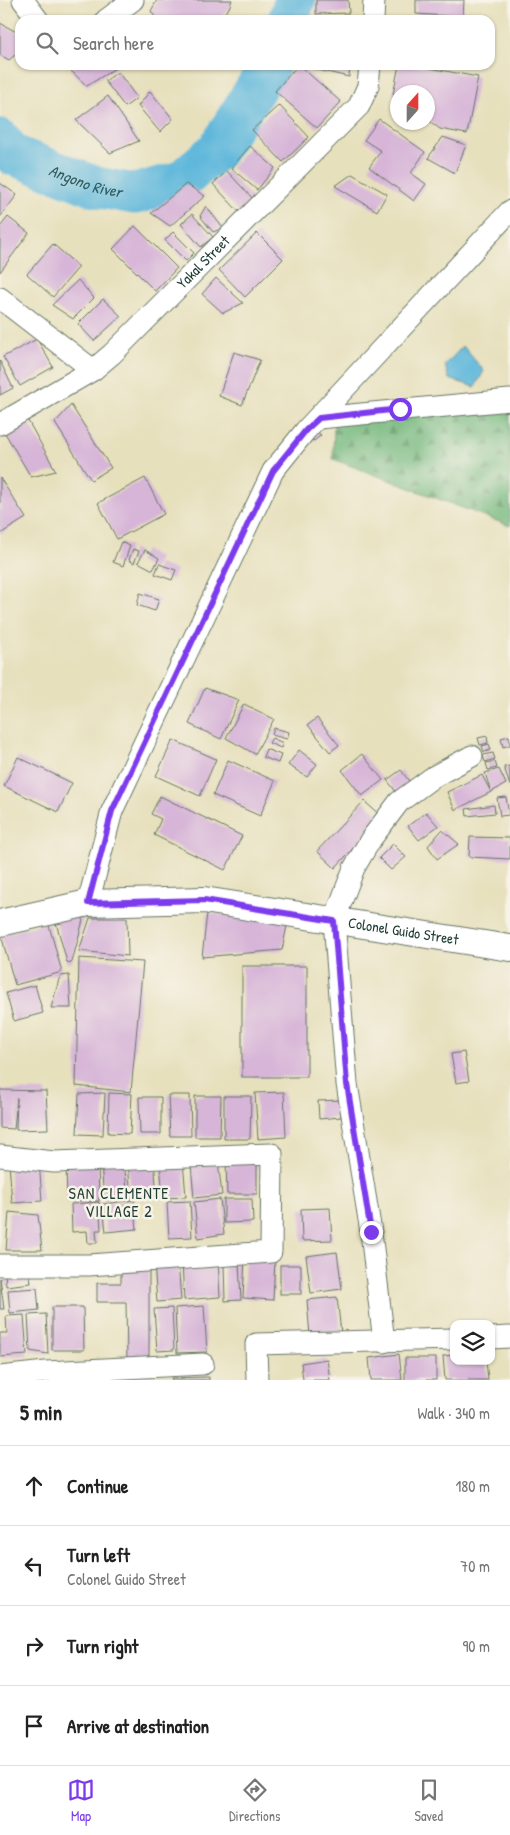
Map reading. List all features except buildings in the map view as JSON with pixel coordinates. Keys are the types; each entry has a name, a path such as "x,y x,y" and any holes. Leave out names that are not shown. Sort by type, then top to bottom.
{"street":[{"path":"23,0 34,15"},
{"path":"113,15 133,0"},
{"path":"373,15 374,0"},
{"name":"Yakal Street","path":"0,424 93,370 112,354 359,106 368,86 370,70"},
{"path":"88,903 112,811 273,471 306,430 510,210"},
{"path":"0,298 93,370"},
{"path":"319,418 510,400"},
{"path":"384,1342 371,1232 347,1084 334,921 354,868 371,839 399,802 433,777 472,756"},
{"name":"Colonel Guido Street","path":"0,923 88,903 204,900 510,948"},
{"path":"0,1156 54,1162 272,1154 271,1252 88,1265 0,1265"},
{"path":"495,1338 510,1337"},
{"path":"257,1380 256,1344 450,1339"},
{"path":"0,1377 156,1374 203,1364"}],"green space":[{"path":"510,406 510,526 333,459 334,420"}],"water":[{"path":"463,346 484,371 475,387 449,379 445,365"}],"waterway":[{"name":"Angono River","path":"290,15 295,0"},
{"name":"Angono River","path":"0,139 13,155 96,187 135,194 181,181 217,150 267,70"}],"district":[{"name":"SAN CLEMENTE VILLAGE 2","path":"119,1202"}],"route":[{"path":"371,1232 347,1084 334,921 204,900 88,903 112,811 273,471 306,430 319,418 400,409"}]}
